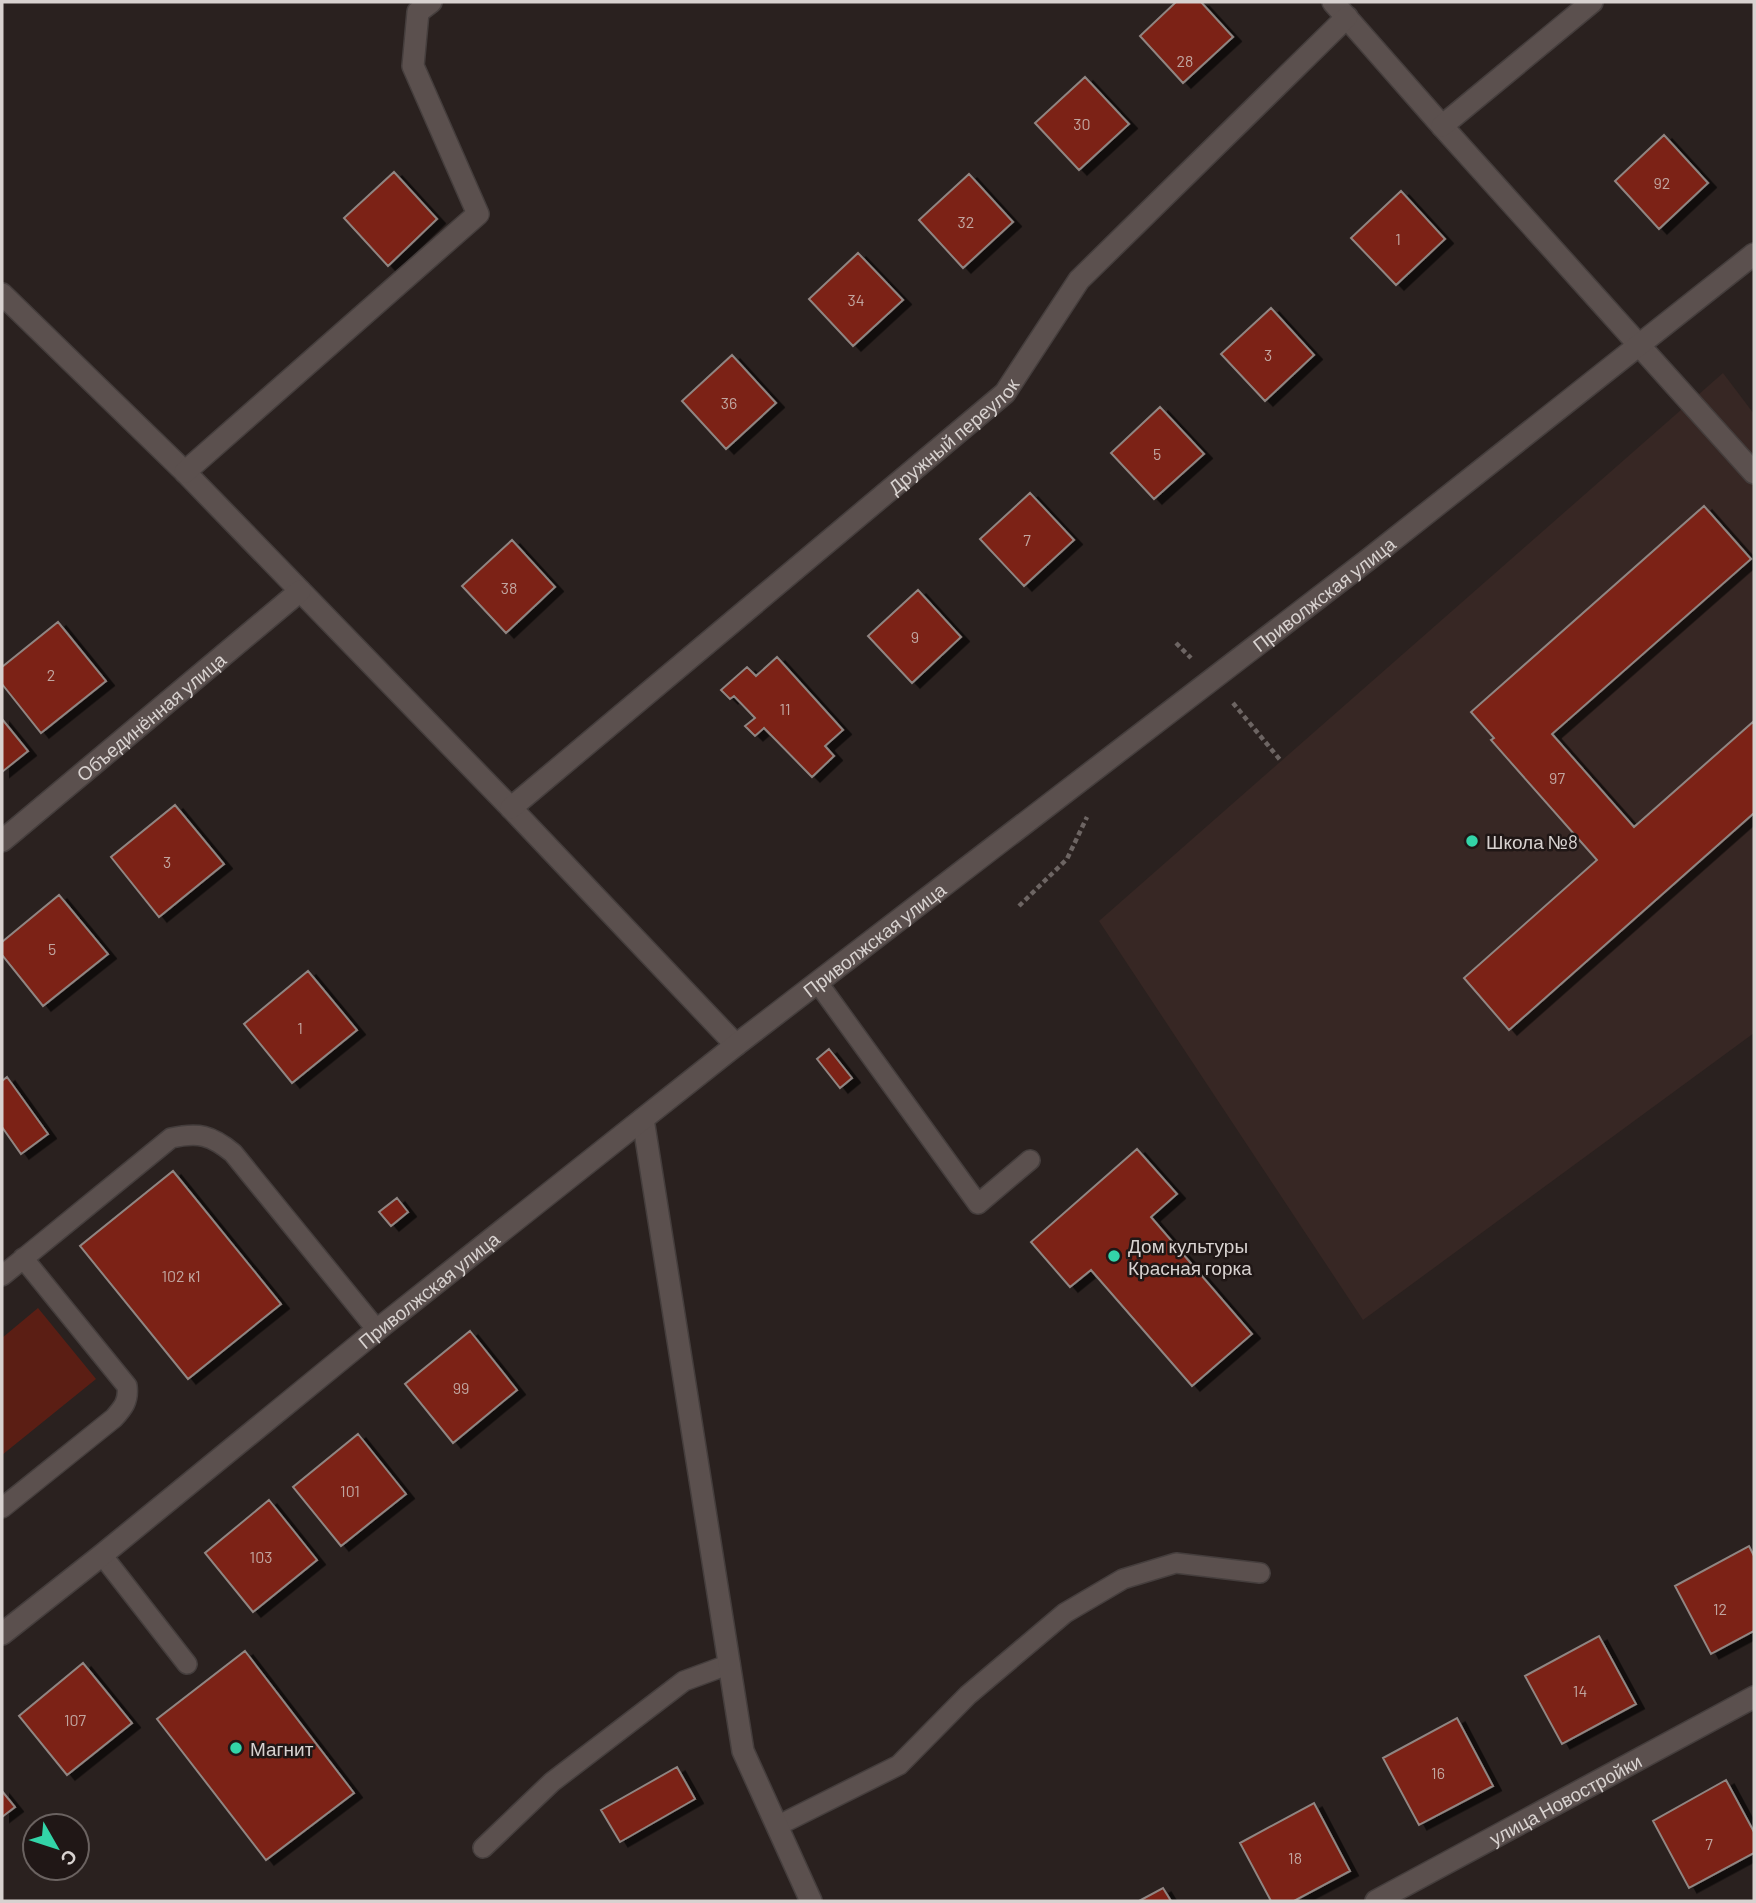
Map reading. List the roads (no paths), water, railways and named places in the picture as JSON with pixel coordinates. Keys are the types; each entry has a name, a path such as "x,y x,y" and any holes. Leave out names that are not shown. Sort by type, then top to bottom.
{"street":[{"path":"185,472 478,214 413,66 418,12 431,2"},
{"path":"1442,126 1592,2"},
{"path":"1340,9 1754,473"},
{"name":"Дружный переулок","path":"511,807 1004,393 1079,280 1340,9"},
{"name":"Приволжская улица","path":"2,1634 377,1330 736,1045 1202,688 1754,254"},
{"path":"2,294 185,472 511,807 736,1045"},
{"name":"Объединённая улица","path":"2,841 300,591"},
{"path":"643,1119 743,1751 811,1901"},
{"name":"улица Новостройки","path":"1376,1901 1754,1697"}],"lane":[{"path":"818,983 978,1204 1030,1160"},
{"path":"2,1276 171,1138 191,1134 206,1136 220,1142 233,1153 377,1330"},
{"path":"2,1508 114,1418 124,1408 127,1399 127,1386 23,1258"},
{"path":"102,1555 187,1664"},
{"path":"777,1826 899,1765 968,1695 1065,1613 1123,1579 1176,1563 1260,1573"},
{"path":"483,1848 552,1782 684,1681 730,1664"}],"place":[{"name":"Школа №8","path":"1472,841"},
{"name":"Дом культуры Красная горка","path":"1114,1256"},
{"name":"Магнит","path":"236,1748"}]}
